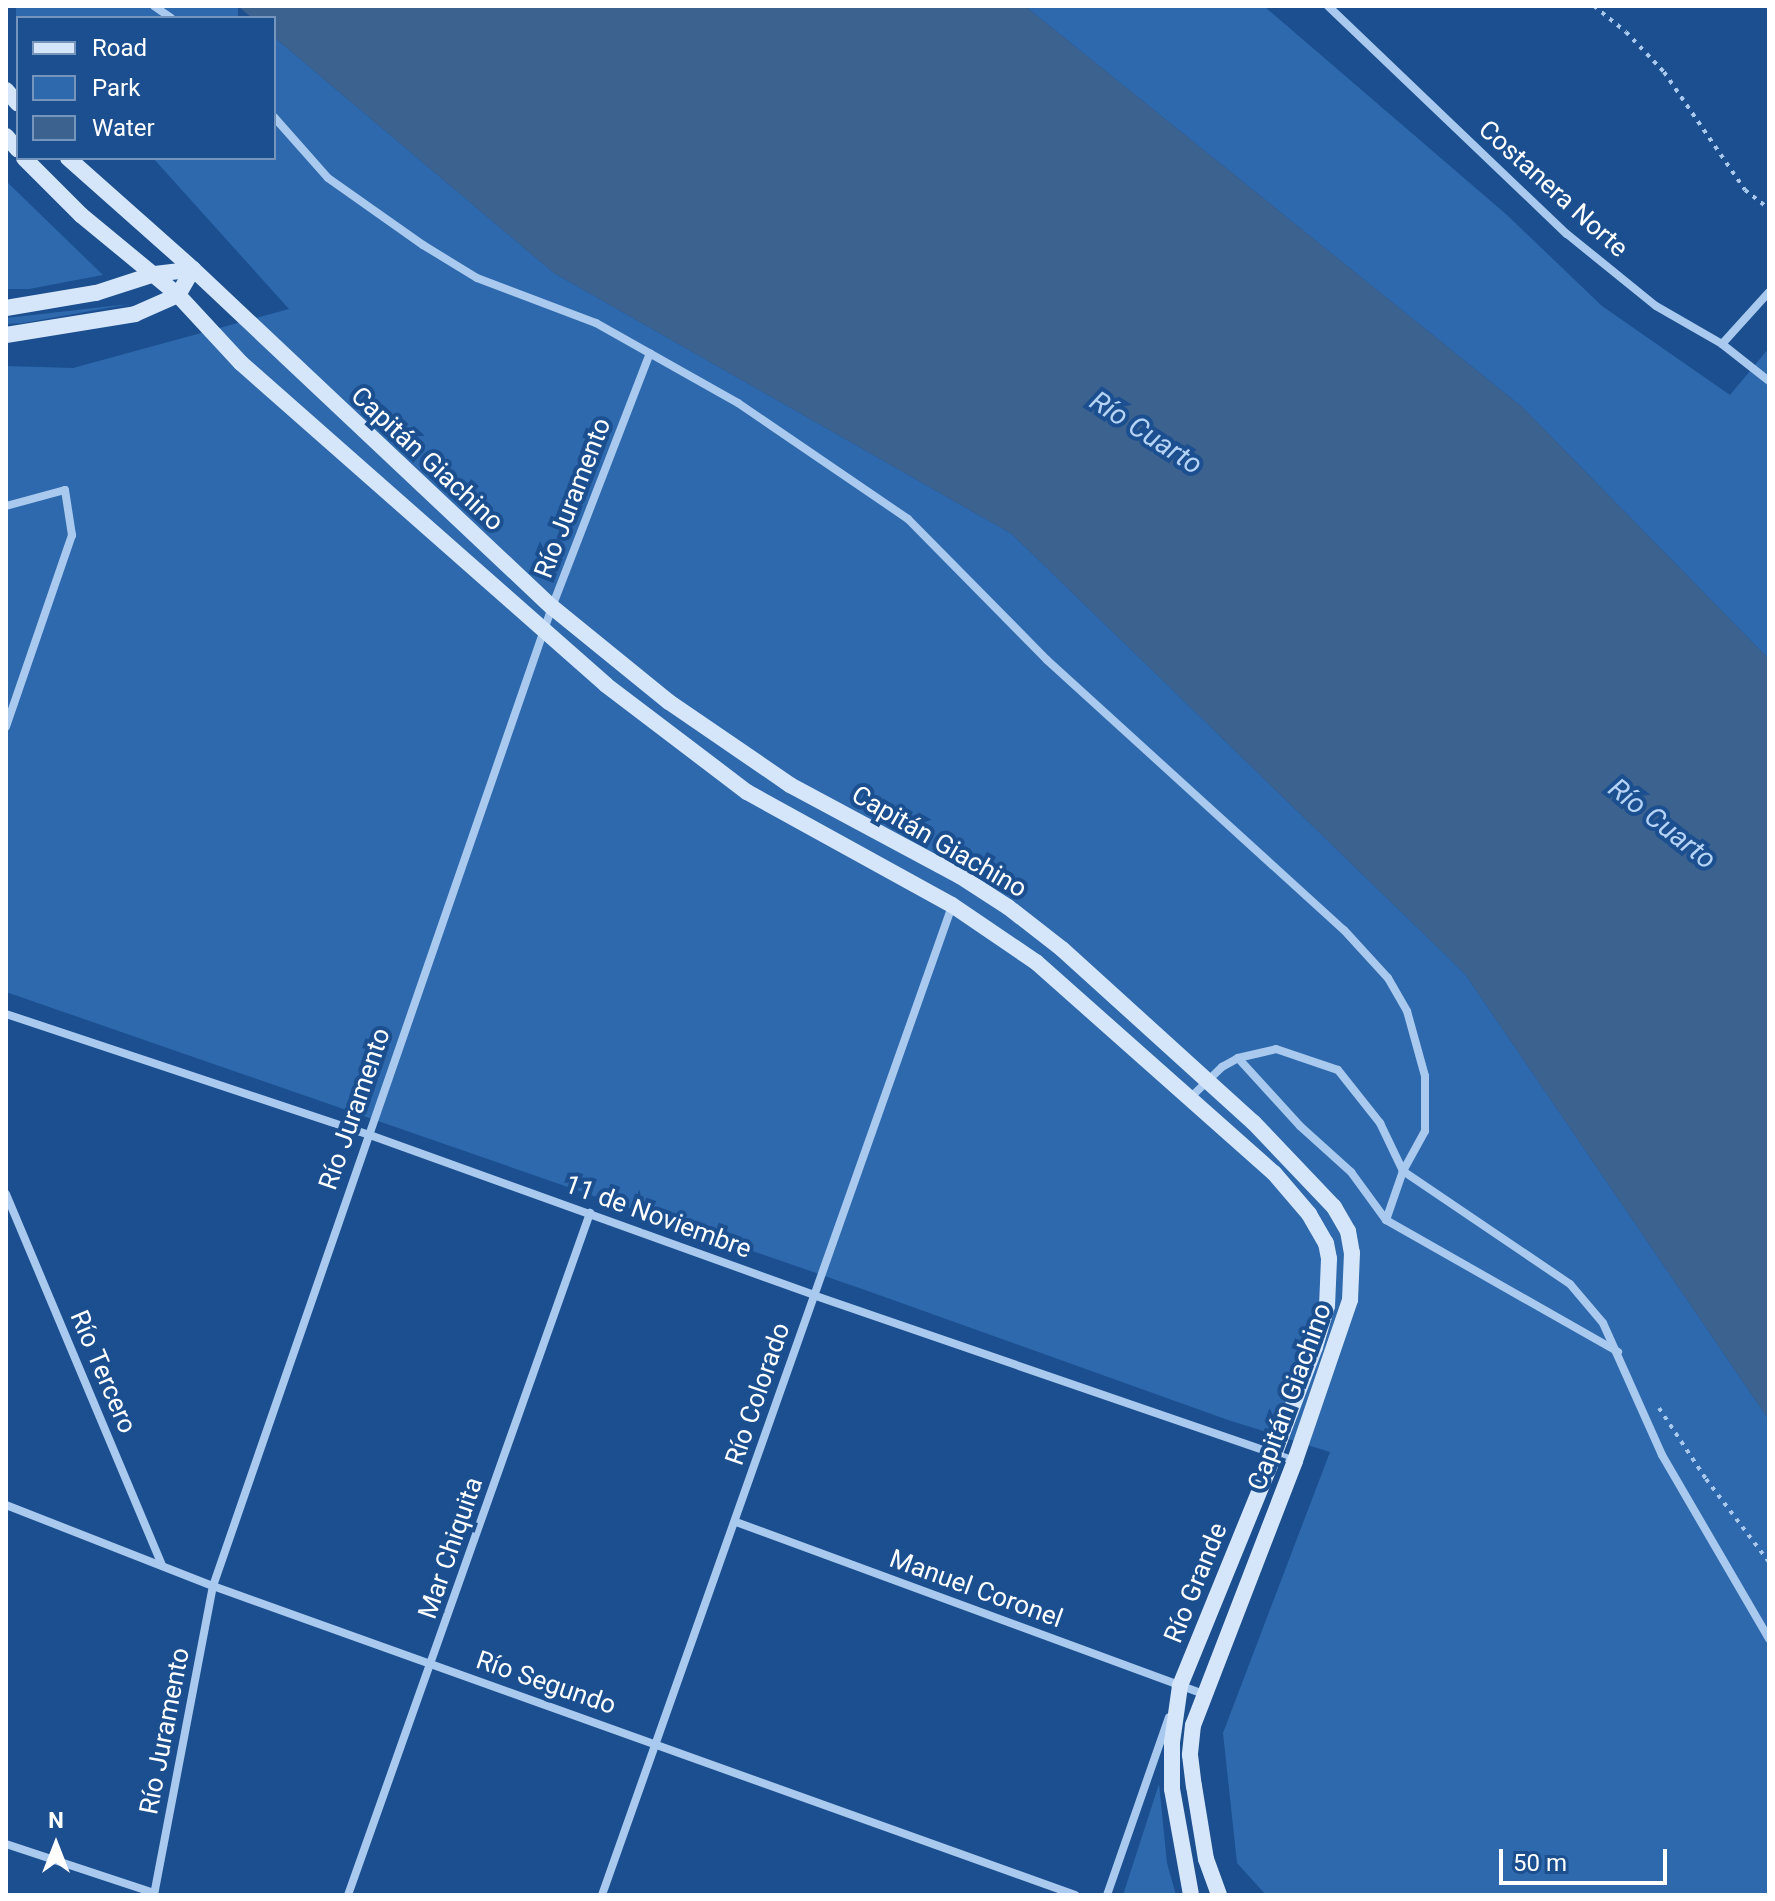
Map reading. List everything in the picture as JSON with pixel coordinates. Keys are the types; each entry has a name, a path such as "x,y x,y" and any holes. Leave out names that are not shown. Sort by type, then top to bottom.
{"main road":[{"name":"Capitán Giachino","path":"26,160 81,215 178,295 241,363 543,633 656,725 747,792 952,905 1036,962 1274,1173 1309,1214 1326,1243"},
{"name":"Capitán Giachino","path":"70,160 193,269 552,607 669,702 777,777 960,876 1008,907 1062,949 1206,1080 1309,1178 1334,1207 1348,1231 1353,1272 1350,1300 1295,1461 1202,1693 1193,1725 1190,1755 1206,1859 1219,1895"},
{"path":"6,308 96,293 155,274 193,269"},
{"path":"6,335 135,314 178,295 193,269"},
{"name":"Río Grande","path":"1180,1686 1315,1347 1327,1306 1329,1259 1326,1243"},
{"path":"1180,1686 1172,1742 1172,1789 1191,1895"}],"street":[{"name":"Costanera Norte","path":"1328,6 1567,234 1656,306 1722,344 1769,381"},
{"path":"276,119 328,178 423,245 477,278 596,323 650,353 738,403 908,519 1047,660 1344,930 1379,968 1407,1011 1425,1076 1425,1131 1403,1171 1386,1220"},
{"path":"1722,344 1769,292"},
{"name":"Río Juramento","path":"154,1894 213,1586 552,607 650,353"},
{"path":"6,506 65,490 72,535 6,727"},
{"name":"Río Colorado","path":"602,1895 952,905"},
{"name":"11 de Noviembre","path":"6,1014 367,1134 813,1295 1295,1461"},
{"path":"1190,1098 1206,1080 1238,1058 1276,1049 1338,1070 1380,1123 1403,1171 1570,1284 1603,1323 1662,1455 1769,1639"},
{"path":"1238,1058 1300,1126 1351,1172 1386,1220 1618,1352"},
{"name":"Río Tercero","path":"6,1194 162,1566"},
{"name":"Mar Chiquita","path":"348,1895 590,1213"},
{"name":"Río Segundo","path":"6,1505 213,1586 656,1742 1075,1895"},
{"name":"Manuel Coronel","path":"736,1522 1202,1693"},
{"name":"Río Grande","path":"1107,1895 1180,1686"},
{"path":"6,1844 154,1894"}],"path":[{"path":"1594,6 1626,32 1664,72 1745,190 1769,209"},
{"path":"1657,1403 1706,1479 1769,1562"}],"green space":[{"path":"16,6 238,6 238,16 16,16"},
{"path":"1025,6 1264,6 1507,215 1602,306 1730,395 1769,348 1769,659 1522,407"},
{"path":"276,39 554,273 1012,534 1465,974 1769,1420 1769,1895 1266,1895 1237,1863 1223,1733 1330,1452 1228,1420 865,1290 6,992 6,366 73,368 289,309 155,160 276,160"},
{"path":"6,181 103,275 29,289 6,289"},
{"path":"130,304 23,323 6,324 6,318"},
{"path":"1159,1784 1167,1863 1176,1895 1123,1895"}],"water":[{"name":"Río Cuarto","path":"238,6 1025,6 1522,407 1769,659 1769,1420 1465,974 1012,534 554,273 276,39 276,16 250,16"}]}
